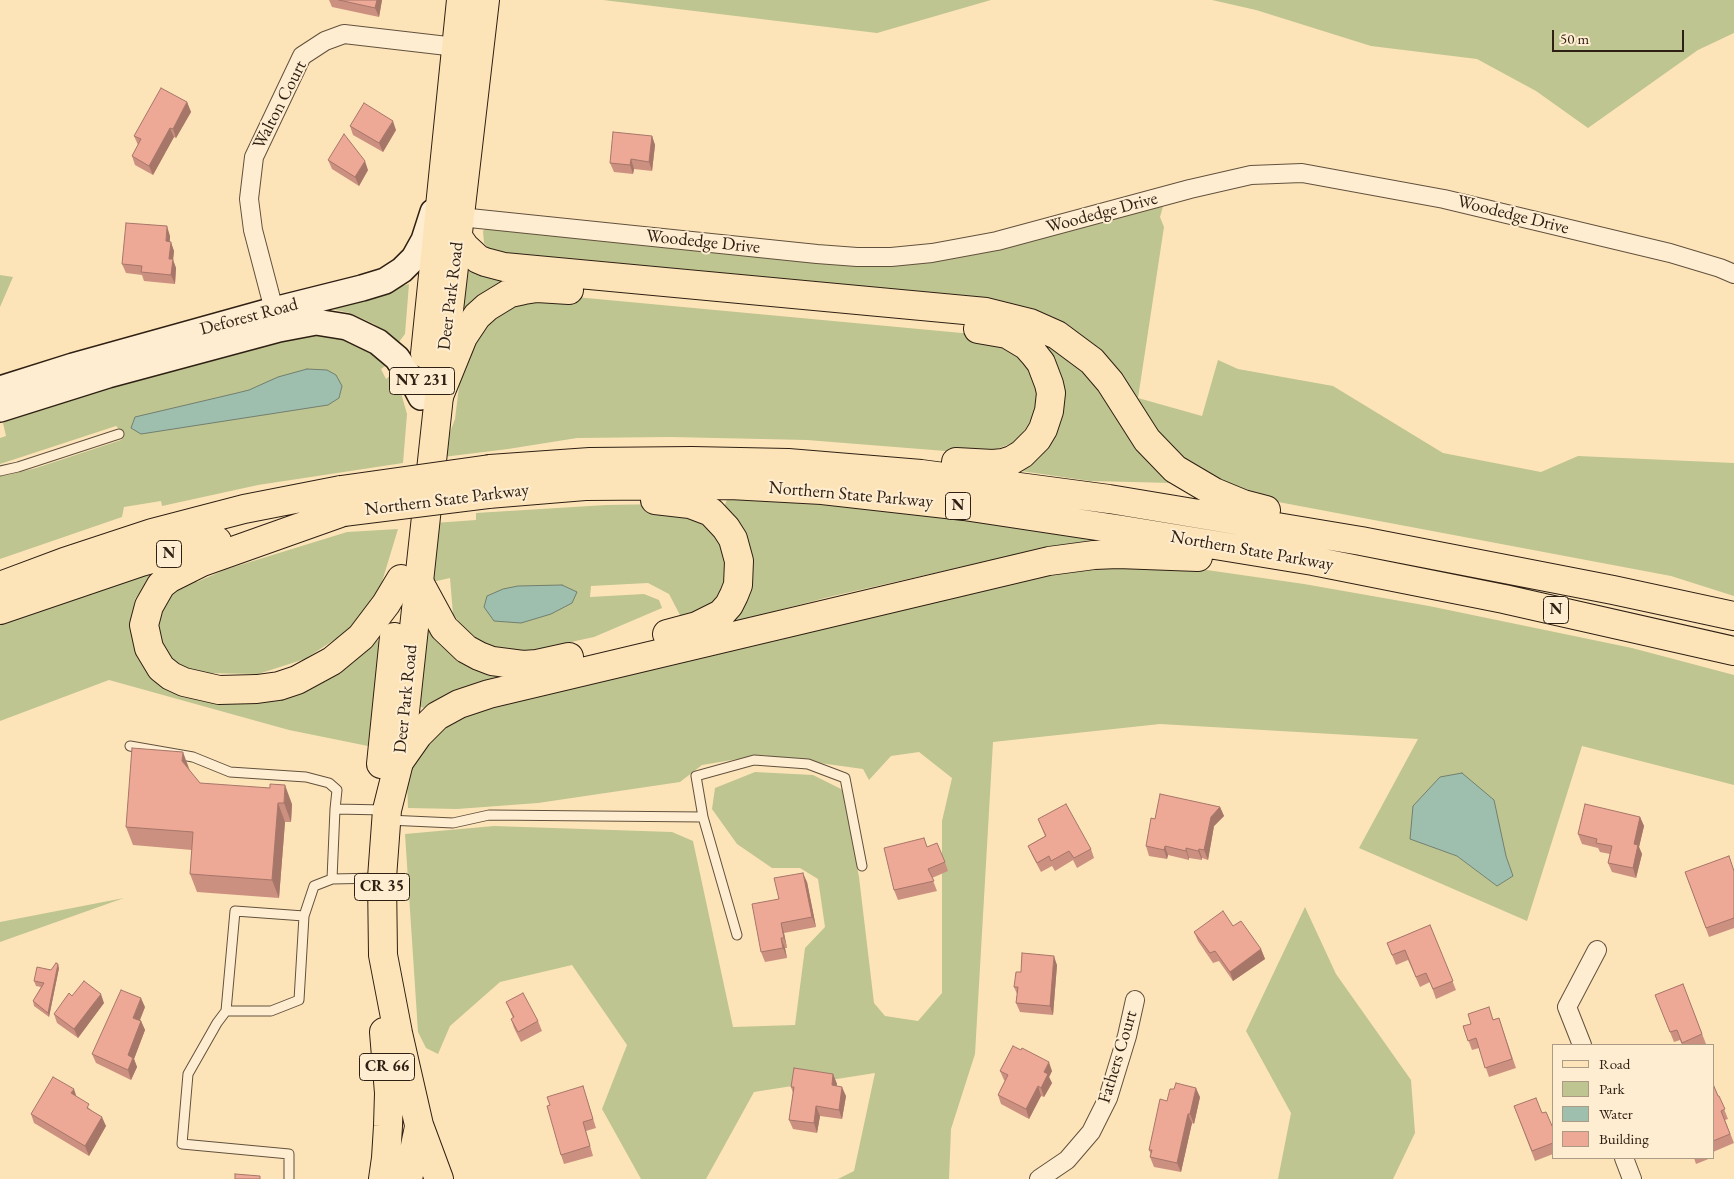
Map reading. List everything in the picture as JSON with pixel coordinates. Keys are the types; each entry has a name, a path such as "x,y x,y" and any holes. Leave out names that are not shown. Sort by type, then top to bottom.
{"main road":[{"name":"NY 231","path":"456,47 461,0"},
{"name":"Deer Park Road","path":"430,396 459,227 483,10"},
{"name":"Deer Park Road","path":"386,815 399,762 410,580 430,396 443,182 456,47"},
{"path":"459,227 465,247 478,259 504,267 986,312 1024,320 1057,334 1092,361 1110,382 1137,428 1156,452 1175,468 1200,484 1243,504 1302,516 1424,552"},
{"path":"430,396 477,316 487,307 510,294 537,288 996,332 1007,334 1027,346 1041,363 1046,374 1051,401 1043,429 1037,439 1022,454 1003,463 980,464 903,458 788,463"},
{"name":"Northern State Parkway","path":"0,586 64,562 161,531 244,509 342,501 489,482 555,464 692,461 788,463 921,474 1173,509 1424,552 1734,616"},
{"name":"Northern State Parkway","path":"489,482 536,490 635,485 773,487 869,495 964,506 1123,530 1376,573 1504,599 1734,651"},
{"path":"342,501 202,562 170,578 161,585 149,606 144,625 149,648 161,668 184,682 219,690 257,690 297,680 332,661 361,637 386,604 410,580 444,628 466,649 492,662 506,664 537,664 682,631 709,621 721,614 729,605 738,585 739,561 733,539 726,528 711,512 678,501 536,490"},
{"name":"Northern State Parkway","path":"0,610 95,577 342,501"},
{"path":"399,762 418,735 437,716 471,700 1049,561 1094,555 1146,555 1376,573"},
{"name":"Deer Park Road","path":"410,580 381,761 386,815 382,878 383,955 419,1125 439,1179"},
{"name":"CR 66","path":"382,1179 386,1158 389,1109 383,1023 383,955"},
{"path":"408,1179 419,1125"}],"street":[{"name":"Walton Court","path":"274,310 253,230 250,190 254,156 302,56 325,41 344,34 456,47"},
{"name":"Woodedge Drive","path":"459,227 857,257 882,257 932,253 988,242 1251,175 1302,172 1444,199 1670,253 1734,274"},
{"name":"Deforest Road","path":"0,389 73,366 384,281 398,274 419,250 443,182"},
{"name":"Deforest Road","path":"0,409 118,373 278,329 316,322 347,327 378,342 397,358 412,380 430,396"},
{"path":"1582,1044 1567,1007 1597,950"},
{"name":"Fathers Court","path":"1039,1179 1067,1160 1091,1132 1108,1098 1127,1036 1134,1000"},
{"path":"1624,1159 1632,1179"}],"lane":[{"path":"0,470 18,467 119,434"},
{"path":"130,746 193,756 230,772 306,777 329,783 337,790 332,879"},
{"path":"737,935 703,817 696,776 754,760 808,764 844,778 862,866"},
{"path":"335,809 453,823 489,815 703,817"},
{"path":"226,1011 271,1011 299,1000 304,916 314,886 332,879 382,878"},
{"path":"289,1179 289,1154 182,1144 188,1074 217,1023 226,1011 235,911 304,916"}],"green space":[{"path":"603,0 991,0 877,33"},
{"path":"1212,0 1734,0 1734,33 1698,50 1588,128 1536,91 1477,59 1371,46 1256,10"},
{"path":"1164,203 1160,217 1164,227 1138,398 1202,416 1218,360 1238,369 1333,386 1443,453 1541,472 1578,456 1734,463 1734,596 1671,576 1273,501 1230,487 1184,460 1152,431 1069,329 492,252 484,243 483,231 486,228 904,264 979,254"},
{"path":"471,269 506,281 491,288 474,300 463,313 466,274 467,270"},
{"path":"0,275 13,277 0,307"},
{"path":"409,284 405,334 399,342 374,324 350,313 321,307 371,296"},
{"path":"565,296 994,336 1024,353 1036,377 1036,411 1018,441 983,454 807,440 670,437 577,438 443,457 443,451 455,419 463,354 498,307"},
{"path":"1029,327 1086,363 1173,480 1172,483 1090,481 1014,470 1055,422"},
{"path":"310,333 344,336 370,349 385,366 381,369 386,379 392,374 399,386 407,414 403,463 258,485 162,506 161,501 124,507 122,517 0,559 0,476 36,468 121,440 124,434 116,426 0,464 0,438 6,436 3,423 19,414"},
{"path":"728,497 842,502 1100,537 1103,541 1098,545 1054,547 983,562 833,596 729,623 748,551 739,523 724,507"},
{"path":"663,504 700,517 722,538 729,573 714,601 696,612 681,617 669,594 648,583 591,586 590,597 644,594 659,600 662,608 594,637 525,652 490,649 467,632 453,614 450,578 432,582 434,523 476,520 476,513 606,505"},
{"path":"398,529 378,595 349,630 305,659 258,674 202,673 170,661 154,637 166,588 190,575 197,582 224,570 347,532"},
{"path":"1104,564 1193,568 1304,584 1429,606 1632,648 1734,675 1734,785 1582,746 1527,921 1359,848 1418,739 1160,724 993,742 975,1054 951,1129 949,1179 838,1179 854,1171 875,1073 754,1092 706,1179 641,1179 602,1109 627,1045 572,965 500,982 450,1026 438,1054 426,1048 418,1032 405,834 494,826 672,832 693,841 733,1027 795,1025 805,948 825,927 818,879 800,868 772,868 737,844 712,809 715,788 755,772 813,775 843,790 859,877 874,1003 885,1016 918,1021 942,993 942,821 952,778 919,752 891,756 869,780 863,769 762,755 702,765 680,782 538,803 457,809 408,808 407,783 415,754 451,715 1038,571","holes":["1411,839 1506,856 1513,876 1497,886 1457,856"]},
{"path":"148,570 153,576 135,599 132,626 147,667 264,694 374,640 380,641 368,746 289,730 109,680 0,721 0,617"},
{"path":"425,626 430,627 500,671 499,680 446,695 424,708 418,706"},
{"path":"124,898 0,942 0,922"},
{"path":"1305,907 1336,974 1411,1080 1415,1133 1393,1179 1278,1179 1291,1113 1246,1031"}],"water":[{"path":"307,369 327,370 336,375 342,386 339,398 328,405 141,434 131,428 135,417 249,390 278,377"},
{"path":"562,585 577,592 572,603 551,614 521,623 494,621 484,607 487,596 503,589 518,586"},
{"path":"1462,773 1494,800 1506,856 1513,876 1497,886 1457,856 1410,839 1413,806 1440,777"}],"building":[{"path":"339,0 377,0 375,8"},
{"path":"161,88 187,102 173,129 170,128 149,166 132,156 141,139 134,136"},
{"path":"364,103 393,121 379,143 350,126"},
{"path":"613,132 652,136 649,162 631,159 630,165 610,163"},
{"path":"344,134 365,161 355,177 328,160"},
{"path":"126,223 167,226 166,241 171,242 169,259 173,259 171,275 141,272 142,266 122,264"},
{"path":"132,748 183,752 182,761 200,783 270,788 270,784 285,785 284,803 278,803 272,880 190,874 193,832 126,827"},
{"path":"1160,794 1220,807 1211,817 1204,850 1199,849 1198,851 1186,848 1186,851 1165,846 1164,850 1146,846 1151,818 1155,819"},
{"path":"1066,804 1091,849 1074,858 1069,851 1051,861 1049,856 1037,863 1028,846 1046,836 1038,819"},
{"path":"1585,804 1640,817 1634,844 1638,845 1633,868 1608,863 1612,846 1596,843 1597,839 1578,834"},
{"path":"924,838 927,847 937,843 945,862 928,869 934,881 894,890 884,848"},
{"path":"1729,856 1734,871 1734,918 1706,928 1685,872"},
{"path":"803,873 812,917 781,923 784,938 781,938 783,948 761,952 752,904 779,899 774,878"},
{"path":"1223,911 1233,926 1241,921 1261,949 1230,972 1215,951 1210,953 1194,932"},
{"path":"1430,925 1453,981 1433,989 1426,973 1416,977 1405,950 1392,955 1387,943"},
{"path":"1022,953 1054,956 1050,1006 1016,1003 1018,987 1014,987 1016,972 1021,972"},
{"path":"56,963 58,964 48,1013 33,1001 44,983 34,981 37,967 51,970"},
{"path":"84,981 101,994 74,1029 54,1014 69,993 72,996"},
{"path":"1683,984 1702,1034 1682,1043 1677,1030 1670,1032 1655,995"},
{"path":"121,990 141,998 133,1018 141,1021 128,1055 133,1058 128,1070 92,1054"},
{"path":"523,993 538,1021 518,1032 511,1019 514,1017 506,1002"},
{"path":"1489,1007 1493,1020 1499,1018 1512,1059 1485,1068 1476,1038 1468,1041 1463,1026 1471,1024 1468,1014"},
{"path":"1013,1046 1021,1050 1022,1048 1049,1062 1044,1072 1048,1074 1041,1088 1038,1086 1026,1109 998,1095 1008,1075 1000,1071"},
{"path":"794,1068 833,1074 832,1085 842,1087 839,1110 816,1106 814,1123 789,1120 794,1087 791,1087"},
{"path":"53,1077 74,1089 71,1093 89,1104 87,1108 102,1117 85,1146 31,1114"},
{"path":"1176,1083 1196,1088 1177,1163 1150,1157 1152,1150 1149,1150 1160,1099 1167,1101 1170,1089 1174,1089"},
{"path":"583,1086 593,1119 583,1122 590,1146 561,1155 547,1106 550,1105 547,1097"},
{"path":"1714,1086 1725,1109 1721,1111 1730,1134 1714,1141"},
{"path":"1536,1098 1542,1113 1546,1112 1552,1126 1552,1143 1532,1151 1514,1106"},
{"path":"235,1174 260,1176 260,1179 235,1179"}]}
